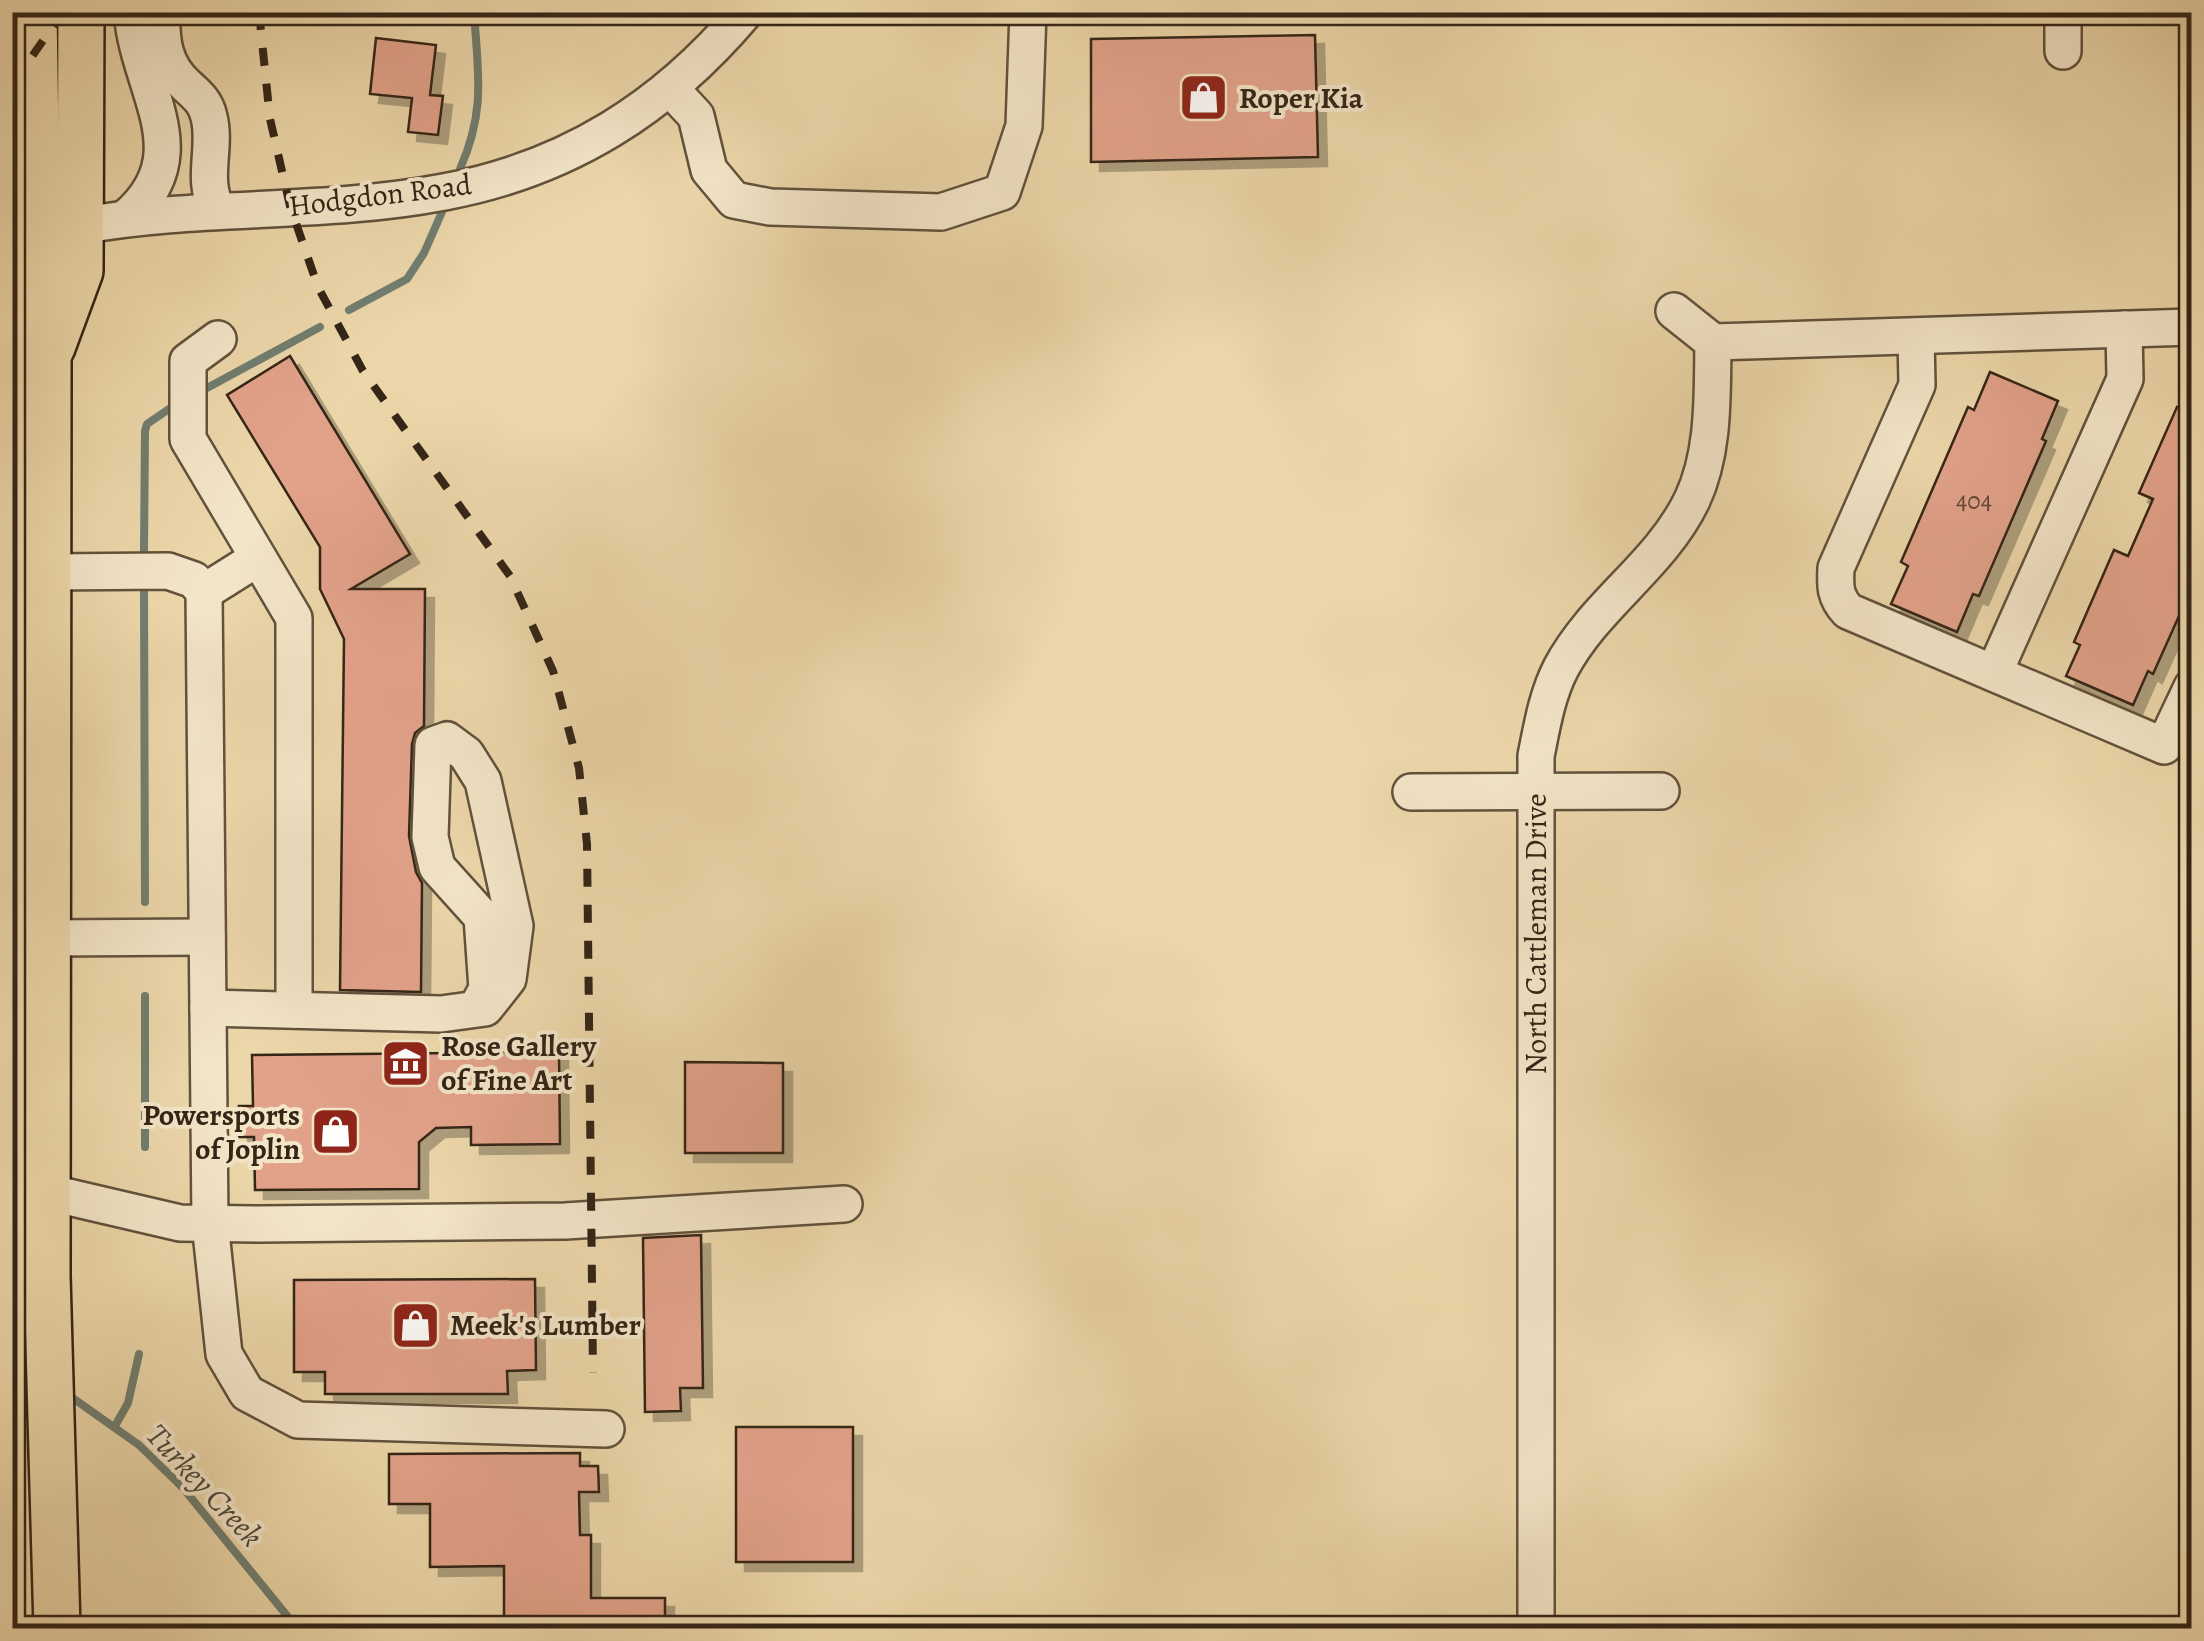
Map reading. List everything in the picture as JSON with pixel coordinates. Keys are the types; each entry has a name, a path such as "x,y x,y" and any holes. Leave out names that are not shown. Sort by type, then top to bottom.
{"main road":[{"path":"34,12 38,265 48,358"},
{"path":"57,1627 47,1192 30,729 34,573 30,486 48,358 80,271 81,12"}],"street":[{"path":"127,218 147,200 159,179 163,146 158,115 134,40 132,12"},
{"path":"162,12 161,36 168,64 200,96 210,118 207,172 218,211"},
{"name":"Hodgdon Road","path":"80,226 127,218 387,200 519,173 619,125 670,90 745,12"},
{"path":"670,90 696,116 709,170 734,200 770,207 941,212 1002,192 1024,126 1028,12"},
{"path":"2063,12 2063,51"},
{"path":"1674,311 1713,342 2192,327"},
{"path":"1994,673 2126,379 2124,329"},
{"path":"1916,336 1918,385 1836,568 1834,588 1838,601 1848,611 2164,746 2192,687"},
{"path":"218,339 188,361 188,439 294,618 294,1010"},
{"name":"North Cattleman Drive","path":"1536,1628 1536,756 1546,708 1561,668 1586,630 1672,536 1693,497 1706,456 1713,342"},
{"path":"204,592 258,558"},
{"path":"34,573 168,571 194,580 204,592 210,1223 224,1354 246,1393 298,1420 606,1429"},
{"path":"208,1008 441,1014 485,1008 508,979 514,926 483,781 466,754 447,740 434,745 430,837 437,867 482,916 487,989 476,1009"},
{"path":"1411,792 1661,791"},
{"path":"36,914 207,937"},
{"path":"47,1192 180,1223 565,1222 844,1204"}],"building":[{"name":"Roper Kia","path":"1315,35 1318,157 1091,162 1091,39"},
{"path":"376,38 436,45 430,95 443,96 438,135 408,132 412,98 370,94"},
{"path":"290,356 410,554 351,589 425,589 424,726 415,733 412,744 409,836 422,883 421,992 340,990 344,639 320,589 320,547 227,395"},
{"path":"1990,372 2058,401 2042,439 2046,441 1979,596 1973,594 1957,632 1891,604 1908,566 1901,562 1968,407 1974,410"},
{"path":"2177,407 2192,413 2192,587 2153,674 2148,671 2133,705 2066,676 2080,645 2074,642 2114,550 2128,556 2153,499 2139,493"},
{"name":"Powersports of Joplin","path":"559,1052 560,1144 471,1145 471,1127 436,1128 419,1142 419,1189 255,1190 254,1137 239,1137 239,1106 253,1106 252,1055"},
{"path":"685,1062 783,1063 783,1153 685,1153"},
{"path":"701,1235 703,1388 680,1388 681,1411 645,1412 643,1238"},
{"name":"Meek's Lumber","path":"535,1279 536,1370 507,1371 508,1394 325,1394 325,1372 294,1372 294,1280"},
{"path":"736,1427 853,1427 853,1562 736,1562"},
{"path":"580,1453 580,1466 598,1466 599,1492 579,1492 580,1535 591,1535 591,1598 665,1598 665,1628 504,1628 504,1566 430,1567 430,1504 389,1504 389,1454"}],"waterway":[{"path":"460,169 477,110 474,12"},
{"path":"349,310 407,279 424,253 442,212"},
{"path":"207,388 320,327"},
{"path":"144,551 145,431 147,424 169,409"},
{"path":"144,591 145,902"},
{"path":"145,996 145,1147"},
{"path":"115,1426 128,1403 139,1354"},
{"name":"Turkey Creek","path":"12,1358 35,1372"},
{"name":"Turkey Creek","path":"67,1394 139,1445 183,1488 297,1628"}],"railway":[{"path":"12,85 63,12"},
{"path":"259,12 270,119 290,206 318,287 363,371 510,576 553,671 579,768 587,844 593,1373"}],"place":[{"name":"Roper Kia","path":"1204,98"},
{"name":"Rose Gallery of Fine Art","path":"406,1063"},
{"name":"Powersports of Joplin","path":"335,1132"},
{"name":"Meek's Lumber","path":"415,1325"}]}
